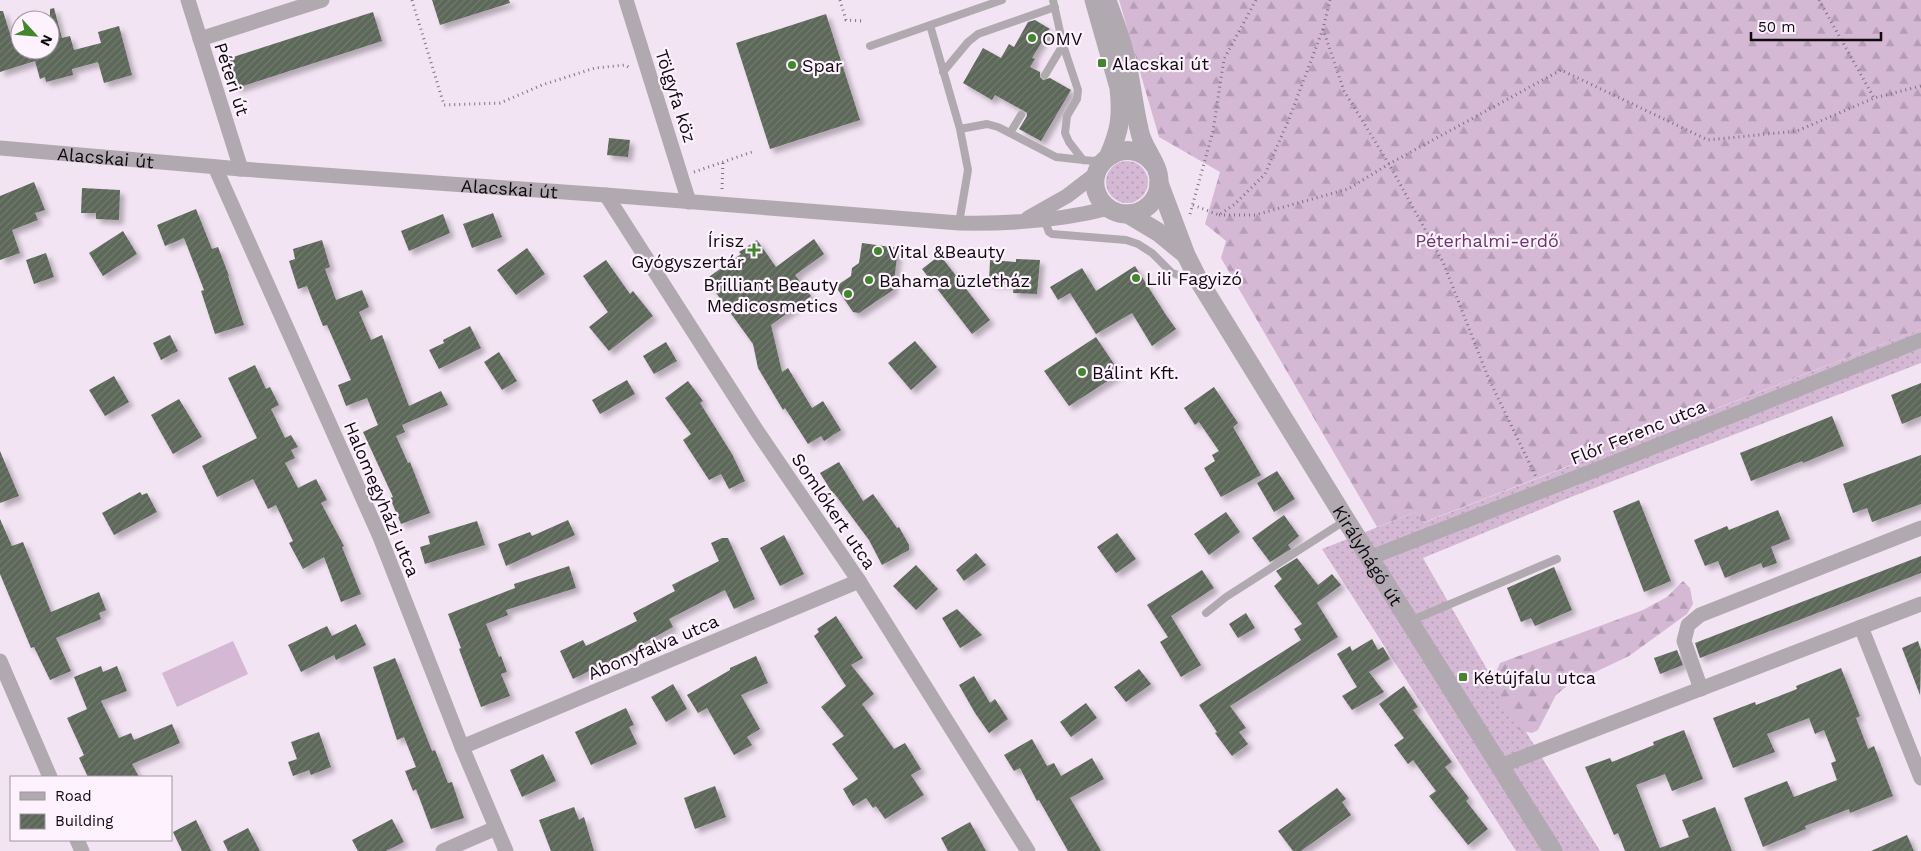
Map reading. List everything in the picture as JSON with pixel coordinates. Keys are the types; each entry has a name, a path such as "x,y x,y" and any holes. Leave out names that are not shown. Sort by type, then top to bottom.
{"street":[{"name":"Péteri út","path":"188,0 241,169"},
{"path":"200,39 322,0"},
{"name":"Tölgyfa köz","path":"626,0 689,202"},
{"path":"1094,0 1120,88 1121,102 1119,133 1104,162 1096,190 1101,200 1118,213 1140,212 1150,205 1157,195 1157,174 1148,157 1132,150 1120,151 1104,162"},
{"name":"Királyhágó út","path":"1107,0 1124,48 1140,135 1157,174 1186,255 1199,281 1369,558 1553,851"},
{"name":"Alacskai út","path":"0,148 241,169 959,223 999,224 1020,222 1089,213 1109,208"},
{"name":"Alacskai út","path":"1020,222 1067,196 1104,162"},
{"name":"Halomegyházi utca","path":"215,166 380,537 462,748 506,851"},
{"name":"Somlókert utca","path":"606,195 757,431 859,581 1028,851"},
{"name":"Királyhágó út","path":"1128,214 1158,232 1186,255"},
{"name":"Flór Ferenc utca","path":"1369,558 1921,340"},
{"path":"1701,689 1684,641 1688,626 1700,615 1921,528"},
{"name":"Abonyfalva utca","path":"462,748 859,581"},
{"path":"1500,766 1921,604"},
{"path":"1861,627 1921,778"},
{"path":"0,661 50,776"},
{"path":"443,851 496,828"}],"lane":[{"path":"870,46 1001,0 1010,0"},
{"path":"943,72 968,42 978,34 1018,20 1054,4 1063,45 1078,90 1077,98 1067,116 1065,125 1068,142 1083,160"},
{"path":"1018,20 1026,25"},
{"path":"930,25 960,129 968,170 959,223"},
{"path":"1047,36 1063,45"},
{"path":"1045,75 1063,45"},
{"path":"1059,112 1067,116"},
{"path":"1010,133 1021,115"},
{"path":"960,129 987,124 998,127 1056,157 1104,162"},
{"path":"1044,219 1049,232 1052,234 1126,240 1138,244 1172,273 1199,281"},
{"path":"1206,613 1226,597 1346,520"},
{"path":"1410,621 1557,559"}],"path":[{"path":"412,0 444,104 500,103 542,85 595,68 625,65 653,85"},
{"path":"840,0 846,20 863,21"},
{"path":"1189,222 1213,131 1224,59 1256,0"},
{"path":"1219,215 1235,204 1265,174 1289,119 1323,30 1330,0"},
{"path":"1818,0 1874,98"},
{"path":"1323,30 1344,91 1389,164 1443,262 1488,378 1542,490"},
{"path":"1193,205 1219,215 1256,215 1283,206 1348,190 1389,164 1562,70 1708,140 1797,130 1874,98 1921,86"},
{"path":"682,177 752,152"},
{"path":"721,205 723,162"}],"green space":[{"name":"Péterhalmi-erdő","path":"1119,0 1921,0 1921,329 1422,523 1416,512 1377,527 1221,258 1226,241 1205,224 1220,172 1159,137"},
{"path":"1131,161 1139,164 1145,170 1148,182 1145,194 1139,200 1123,203 1115,200 1109,194 1106,178 1109,170 1115,164"},
{"path":"1921,329 1921,363 1571,497 1423,558 1488,671 1600,851 1516,851 1322,549 1416,512 1423,523"},
{"path":"1683,581 1690,588 1693,604 1687,614 1629,656 1568,685 1556,695 1538,730 1532,733 1519,730 1507,714 1491,683 1500,663 1643,610 1667,597"},
{"path":"233,641 248,674 177,707 162,673"}],"building":[{"path":"432,0 509,0 510,3 440,25"},
{"path":"0,11 3,11 10,34 10,60 60,60 60,30 62,38 70,36 74,50 101,43 98,32 119,26 132,75 104,83 98,62 72,69 73,75 46,82 45,77 40,79 35,61 0,72"},
{"path":"373,12 382,41 237,88 227,59"},
{"name":"Spar","path":"826,14 860,120 770,149 736,43"},
{"path":"1035,20 1050,29 1042,34 1043,40 1032,58 1035,59 1030,67 1040,72 1040,77 1043,80 1050,78 1071,90 1041,141 1019,129 1027,113 995,95 992,100 963,83 983,48 1001,58 1009,44 1014,47 1028,22"},
{"path":"609,138 630,140 628,157 607,155"},
{"path":"34,182 45,210 35,213 38,220 12,230 20,253 0,260 0,196"},
{"path":"82,188 120,190 119,220 96,219 96,213 81,213"},
{"path":"196,209 212,249 218,247 244,325 215,334 201,291 204,290 184,238 165,246 157,225"},
{"path":"493,213 502,237 472,248 463,224"},
{"path":"443,214 450,233 409,251 401,231"},
{"path":"123,231 137,254 103,276 89,253"},
{"path":"814,239 824,254 795,275 811,296 771,325 782,372 788,368 812,408 823,401 841,430 824,441 821,436 808,444 785,408 783,410 758,368 753,344 706,279 757,240 776,267"},
{"path":"322,240 330,267 325,269 336,300 362,290 369,307 359,312 371,340 382,335 409,406 441,391 448,405 402,425 405,432 396,436 408,463 410,462 430,513 401,524 390,498 393,497 363,432 378,425 367,398 346,406 338,385 351,380 327,325 323,326 307,286 298,289 289,261 295,259 293,249"},
{"name":"Bahama üzletház","path":"862,243 898,248 893,290 859,313 853,312 838,290 839,284 851,276 852,268 859,263"},
{"path":"527,248 545,274 516,295 497,270"},
{"path":"46,253 54,277 34,284 26,260"},
{"path":"940,255 990,320 972,334 922,269"},
{"path":"1016,259 1040,260 1037,294 1013,293 1014,284 989,283 990,260 1016,262"},
{"path":"606,260 630,294 633,291 653,316 609,351 589,327 608,312 583,276"},
{"path":"1135,266 1176,329 1152,346 1132,313 1096,334 1070,293 1058,300 1050,287 1082,268 1096,291"},
{"path":"470,326 481,348 439,369 429,350 444,343 443,340"},
{"path":"170,335 178,351 161,360 153,343"},
{"name":"Bálint Kft.","path":"1096,337 1120,373 1069,406 1044,371"},
{"path":"915,341 937,367 911,390 888,363"},
{"path":"666,342 677,361 654,374 643,356"},
{"path":"499,352 517,381 502,390 484,362"},
{"path":"255,365 266,389 270,387 279,405 271,409 285,438 291,435 298,447 291,450 295,458 285,463 298,488 316,479 327,500 321,503 344,546 342,547 361,594 341,602 324,557 303,569 289,543 293,541 276,505 268,509 253,479 217,497 202,466 257,438 228,378"},
{"path":"114,376 129,402 105,416 89,390"},
{"path":"627,380 635,394 600,414 592,400"},
{"path":"688,381 703,401 700,403 732,454 745,481 729,489 721,474 709,480 683,440 691,434 665,398"},
{"path":"1921,383 1921,416 1902,424 1891,395"},
{"path":"1214,387 1238,423 1233,427 1261,475 1221,497 1204,468 1215,461 1212,455 1219,451 1199,422 1195,425 1184,408"},
{"path":"179,399 202,437 173,454 151,415"},
{"path":"1832,416 1844,446 1751,481 1740,453"},
{"path":"0,451 19,496 0,503"},
{"path":"1921,455 1921,504 1872,522 1867,508 1853,513 1843,484"},
{"path":"839,462 863,501 873,494 897,528 899,527 909,545 909,550 882,565 869,540 833,494 820,473"},
{"path":"1277,471 1295,499 1274,512 1257,483"},
{"path":"140,492 142,495 147,493 157,512 114,535 102,513"},
{"path":"1639,500 1671,581 1644,592 1613,511"},
{"path":"1778,510 1790,539 1771,547 1777,563 1763,568 1761,563 1725,578 1718,561 1705,566 1694,540 1727,526 1729,530"},
{"path":"1226,512 1240,532 1209,555 1194,534"},
{"path":"1284,515 1299,536 1288,545 1291,549 1270,562 1252,538"},
{"path":"0,519 12,546 23,542 51,612 99,592 106,610 99,613 101,619 56,638 71,671 50,680 34,647 31,648 0,574"},
{"path":"568,520 575,535 506,566 498,544 530,532 532,536"},
{"path":"477,521 485,545 425,564 420,547 430,544 428,536"},
{"path":"1117,533 1136,559 1116,573 1097,547"},
{"path":"784,535 804,574 780,586 760,548"},
{"path":"722,538 728,538 755,599 734,609 725,590 669,619 673,627 573,679 560,651 583,640 586,646 637,621 633,613 675,591 672,585 719,561 711,543"},
{"path":"976,553 986,565 964,581 956,570"},
{"path":"1921,556 1921,573 1700,658 1695,643"},
{"path":"1297,558 1318,585 1332,574 1341,585 1317,603 1338,637 1230,706 1246,728 1239,732 1248,744 1232,756 1215,733 1217,732 1199,705 1301,640 1294,629 1302,624 1274,586 1282,579 1276,571"},
{"path":"916,565 938,589 916,610 893,586"},
{"path":"569,566 576,588 506,610 508,615 486,624 507,672 501,674 510,696 481,707 448,614 515,588 514,584"},
{"path":"1554,567 1572,610 1535,626 1531,618 1521,622 1507,588"},
{"path":"1202,570 1214,588 1171,616 1201,665 1181,677 1160,642 1168,637 1147,605"},
{"path":"957,609 982,635 960,648 942,618"},
{"path":"1246,613 1255,628 1238,638 1229,624"},
{"path":"836,616 863,658 851,665 874,694 862,704 894,749 905,743 921,769 911,775 924,795 885,819 876,806 873,808 866,798 853,806 843,789 858,779 832,744 844,736 821,707 846,686 814,636 819,632 817,629"},
{"path":"356,624 366,645 336,660 334,655 301,672 288,645 327,626 332,636"},
{"path":"1372,639 1378,650 1383,647 1390,659 1369,672 1384,692 1352,710 1342,696 1357,687 1337,654 1350,646 1352,651"},
{"path":"1918,641 1921,650 1920,695 1902,648"},
{"path":"1677,650 1683,665 1660,674 1654,658"},
{"path":"756,656 768,683 741,695 760,729 747,737 752,745 734,755 707,708 698,713 687,695 730,670 730,668"},
{"path":"395,658 432,751 435,750 448,783 452,782 464,818 431,829 416,789 413,791 405,771 416,767 404,737 397,740 373,667"},
{"path":"101,666 103,672 117,666 127,691 101,701 119,738 131,733 134,740 172,724 180,743 132,764 138,776 88,776 79,758 84,755 67,718 87,709 74,677"},
{"path":"1841,668 1860,716 1856,718 1868,749 1874,746 1893,796 1850,813 1849,809 1805,826 1806,829 1763,847 1744,798 1787,781 1794,797 1837,780 1831,763 1836,761 1824,730 1815,734 1809,718 1767,734 1775,752 1733,768 1713,718 1755,702 1756,705 1797,689 1796,686"},
{"path":"1139,669 1151,684 1126,702 1114,687"},
{"path":"974,676 990,703 995,699 1008,719 989,733 959,685"},
{"path":"673,684 687,709 666,722 651,697"},
{"path":"1404,686 1418,707 1413,710 1452,762 1445,767 1469,798 1466,801 1488,829 1468,845 1429,796 1436,791 1413,760 1408,764 1394,745 1404,738 1379,704"},
{"path":"1086,703 1097,718 1071,737 1060,722"},
{"path":"626,708 634,725 629,727 637,744 591,765 575,732"},
{"path":"1684,730 1703,779 1672,791 1665,774 1636,785 1660,848 1689,837 1682,820 1715,807 1732,851 1625,851 1618,833 1614,835 1585,767 1610,758 1612,762 1654,745 1653,742"},
{"path":"319,732 331,767 311,775 309,770 293,776 288,762 297,759 291,742"},
{"path":"1032,739 1047,766 1054,763 1061,776 1092,758 1104,779 1070,798 1101,851 1068,851 1039,800 1037,801 1020,768 1014,771 1004,755"},
{"path":"543,754 556,781 522,797 510,770"},
{"path":"715,786 726,817 695,829 684,798"},
{"path":"1337,788 1346,799 1342,802 1351,815 1301,851 1293,851 1278,831"},
{"path":"574,807 579,820 584,817 594,851 551,851 539,820"},
{"path":"392,819 404,842 386,851 358,851 352,840"},
{"path":"196,820 211,851 182,851 173,832"},
{"path":"970,822 986,851 948,851 941,838"},
{"path":"248,828 260,851 228,851 223,841"},
{"path":"1907,835 1914,851 1871,851"}],"place":[{"name":"OMV","path":"1032,38"},
{"name":"Alacskai út","path":"1102,63"},
{"name":"Spar","path":"792,65"},
{"name":"Írisz Gyógyszertár","path":"754,250"},
{"name":"Vital &Beauty","path":"878,251"},
{"name":"Lili Fagyizó","path":"1136,278"},
{"name":"Bahama üzletház","path":"869,280"},
{"name":"Brilliant Beauty Medicosmetics","path":"848,294"},
{"name":"Bálint Kft.","path":"1082,372"},
{"name":"Kétújfalu utca","path":"1463,677"}]}
